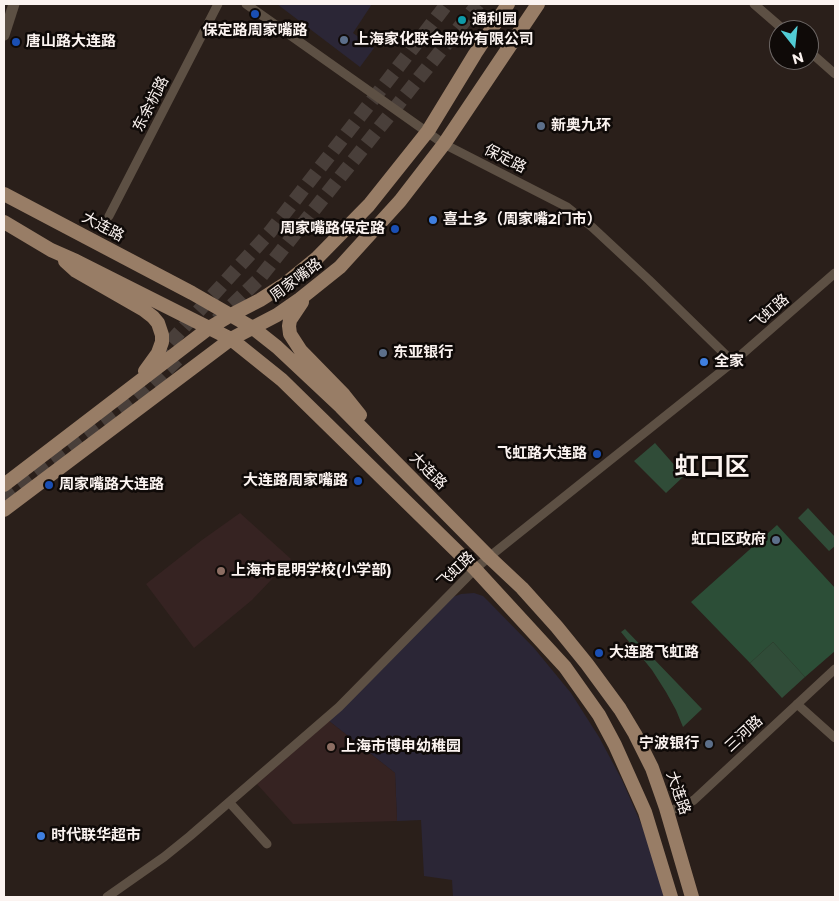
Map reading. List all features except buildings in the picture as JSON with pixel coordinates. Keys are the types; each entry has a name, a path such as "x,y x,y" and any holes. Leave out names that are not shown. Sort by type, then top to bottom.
{"main road":[{"name":"周家嘴路","path":"4,485 209,328 285,284 316,258 369,205 428,131 508,4"},
{"name":"周家嘴路","path":"4,510 230,339 277,315 340,267 400,201 444,144 538,4"},
{"name":"大连路","path":"4,194 253,328 277,347 341,407 522,588 557,627 597,677 635,734 652,768 667,811 692,897"},
{"path":"4,222 51,250 230,339 282,380 475,569 566,667 599,715 615,744 645,812 671,897"},
{"path":"51,250 76,271 144,310 158,323 162,335 162,342 158,353 145,371 114,401"},
{"path":"325,279 299,305 290,320 290,334 302,351 344,394 362,418 376,442"}],"street":[{"path":"4,35 14,4"},
{"name":"东余杭路","path":"109,216 218,4"},
{"name":"保定路","path":"246,4 444,144 567,207 592,227 642,273 733,362"},
{"path":"754,4 772,20"},
{"path":"819,60 835,74"},
{"name":"飞虹路","path":"107,897 164,857 339,707 489,557 733,362 835,273"},
{"name":"三河路","path":"667,811 682,807 694,800 835,669"},
{"path":"797,704 835,738"},
{"path":"229,802 267,844"}],"shaded area":[{"name":"上海家化联合股份有限公司","path":"277,4 372,4 353,33 374,48 360,67"},
{"name":"上海市昆明学校(小学部)","path":"240,513 291,559 252,600 194,648 146,584"},
{"path":"474,593 483,596 534,648 571,693 599,737 622,780 643,828 664,897 453,897 452,880 424,876 421,820 397,821 395,773 329,721 450,598 461,594"},
{"name":"上海市博申幼稚园","path":"329,721 395,773 397,821 293,824 257,784"}],"green space":[{"path":"655,443 684,476 666,493 634,461"},
{"path":"808,508 835,537 835,546 829,551 798,518"},
{"path":"777,525 835,588 835,651 805,677 773,642 750,663 691,602"},
{"path":"625,629 702,709 683,727 676,710 652,670 621,632"},
{"path":"773,642 805,677 782,698 750,663"}],"tunnel":[{"path":"156,358 270,232 447,4"},
{"path":"217,320 258,280 478,4"},
{"path":"4,501 136,399 181,356"}],"place":[{"name":"保定路周家嘴路","path":"255,14"},
{"name":"通利园","path":"462,20"},
{"name":"上海家化联合股份有限公司","path":"344,40"},
{"name":"唐山路大连路","path":"16,42"},
{"name":"新奥九环","path":"541,126"},
{"name":"喜士多（周家嘴2门市）","path":"433,220"},
{"name":"周家嘴路保定路","path":"395,229"},
{"name":"东亚银行","path":"383,353"},
{"name":"全家","path":"704,362"},
{"name":"飞虹路大连路","path":"597,454"},
{"name":"大连路周家嘴路","path":"358,481"},
{"name":"周家嘴路大连路","path":"49,485"},
{"name":"虹口区政府","path":"776,540"},
{"name":"上海市昆明学校(小学部)","path":"221,571"},
{"name":"大连路飞虹路","path":"599,653"},
{"name":"宁波银行","path":"709,744"},
{"name":"上海市博申幼稚园","path":"331,747"},
{"name":"时代联华超市","path":"41,836"}],"district":[{"name":"虹口区","path":"712,468"}]}
